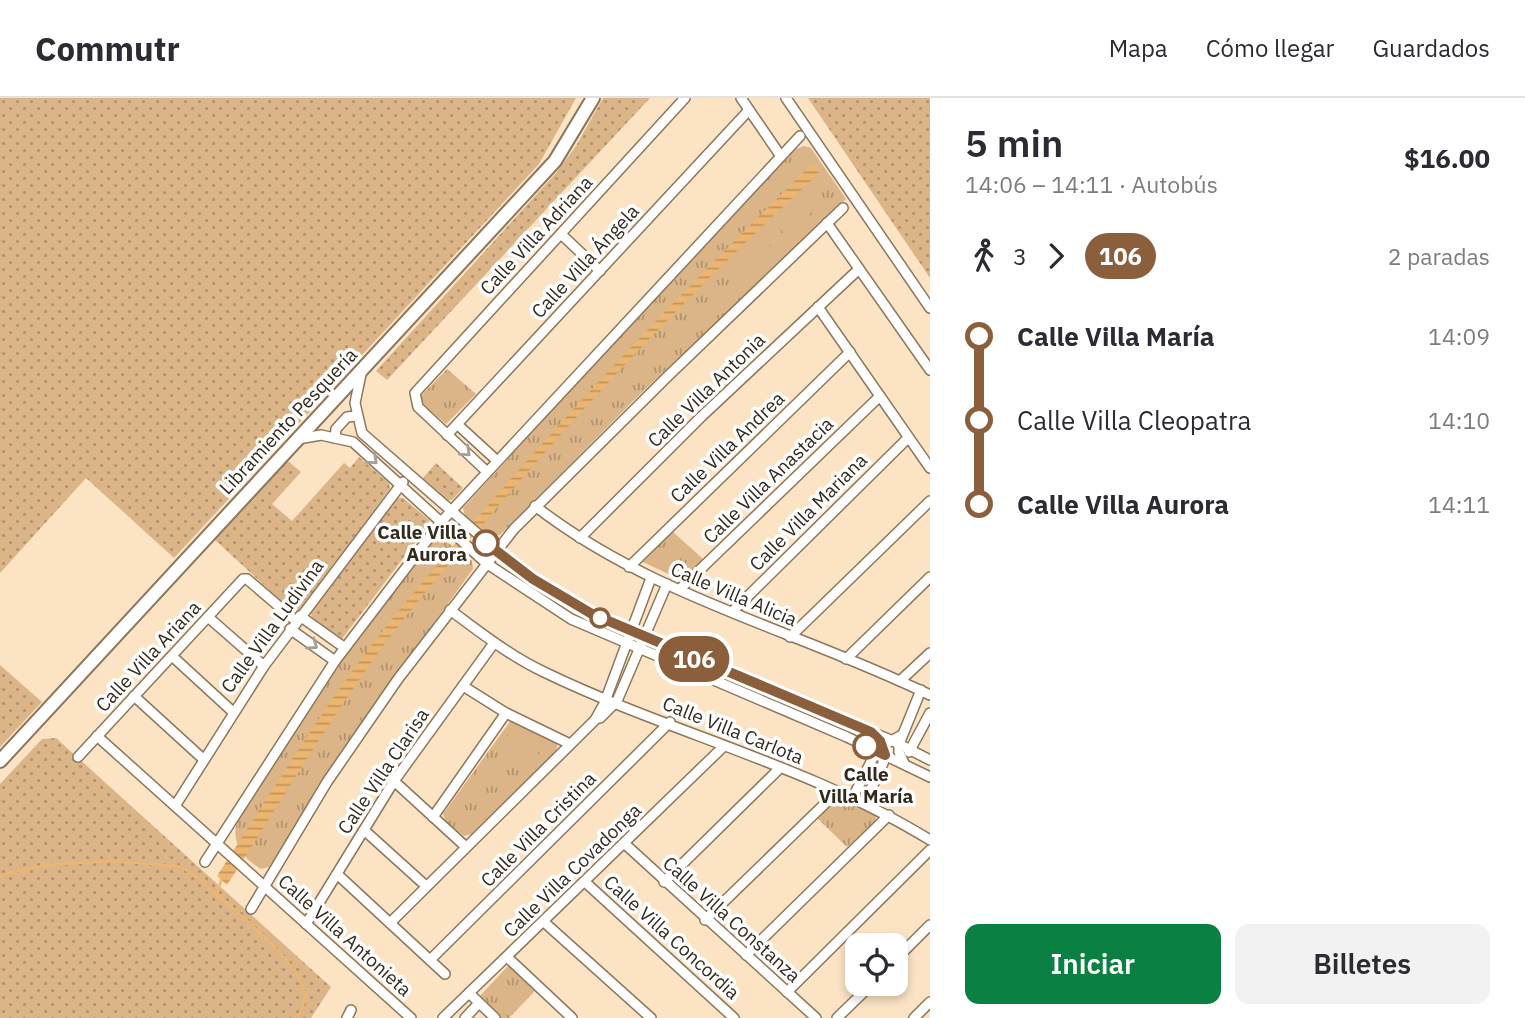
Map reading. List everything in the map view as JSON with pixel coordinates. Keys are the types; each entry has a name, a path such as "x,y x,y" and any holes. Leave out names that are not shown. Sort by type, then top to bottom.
{"main road":[{"name":"Libramiento Pesquería","path":"0,761 555,161 593,98"}],"street":[{"name":"Calle Villa Adriana","path":"447,435 418,407 415,397 418,389 685,98"},
{"path":"741,98 780,155"},
{"path":"786,98 930,307"},
{"name":"Calle Villa Ángela","path":"447,435 749,110"},
{"path":"205,862 335,661 446,517 800,136"},
{"path":"251,909 263,884 327,782 491,557 535,506 843,208"},
{"path":"827,223 930,370"},
{"path":"561,234 600,271"},
{"name":"Calle Villa Antonia","path":"580,538 859,269"},
{"path":"818,307 930,468"},
{"name":"Calle Villa Andrea","path":"629,567 850,352"},
{"path":"340,438 355,437 357,384 365,366"},
{"path":"334,399 349,395 355,401"},
{"name":"Calle Villa Anastacia","path":"680,589 880,396"},
{"path":"320,414 315,428 321,435"},
{"path":"340,438 336,429 347,417 357,420"},
{"path":"357,420 362,433 409,475 446,517 454,533 473,550 491,557 631,633 868,731 908,739 919,750"},
{"path":"458,425 492,466"},
{"path":"297,439 321,435 354,442 401,485 446,517 464,523 483,540 491,557 561,613 626,645 863,744 930,777"},
{"path":"447,435 492,466"},
{"name":"Calle Villa Mariana","path":"733,611 908,438"},
{"name":"Calle Villa Ludivina","path":"175,806 202,758 295,622 409,475"},
{"path":"790,637 930,500"},
{"name":"Calle Villa Alicia","path":"535,506 580,538 651,578 925,692"},
{"path":"846,659 930,577"},
{"name":"Calle Villa Ariana","path":"78,757 244,578 295,622"},
{"path":"595,720 651,578"},
{"path":"390,923 570,744 617,701 667,584"},
{"name":"Calle Villa Carlota","path":"450,610 494,643 543,672 838,791 856,793 930,840"},
{"path":"208,617 264,666"},
{"path":"295,622 345,648"},
{"path":"295,622 335,661"},
{"name":"Calle Villa Clarisa","path":"306,924 394,781 494,643"},
{"path":"900,681 930,653"},
{"path":"172,656 233,712"},
{"path":"463,686 506,713 570,744"},
{"path":"867,798 925,692"},
{"path":"134,696 202,758"},
{"path":"433,817 506,713"},
{"path":"868,731 889,758 913,759 919,750 930,713"},
{"name":"Calle Villa Cristina","path":"430,960 670,722"},
{"path":"863,744 868,731"},
{"path":"97,736 218,844"},
{"path":"900,737 919,750"},
{"path":"856,793 889,758 900,737"},
{"name":"Calle Villa Covadonga","path":"443,1018 724,746"},
{"path":"889,758 919,750"},
{"path":"664,882 780,768"},
{"path":"394,781 466,847"},
{"path":"705,920 838,791"},
{"path":"746,955 889,814"},
{"path":"364,830 426,886"},
{"name":"Calle Villa Antonieta","path":"218,844 411,1018"},
{"name":"Calle Villa Constanza","path":"625,844 705,920 816,1018"},
{"path":"787,992 930,850"},
{"path":"337,874 444,974"},
{"name":"Calle Villa Concordia","path":"585,882 734,1018"},
{"path":"544,922 651,1018"},
{"path":"908,947 930,925"},
{"path":"507,957 572,1018"},
{"path":"469,993 495,1018"},
{"path":"837,1018 860,996"},
{"path":"914,1018 930,1002"},
{"path":"465,1018 480,1003"}],"green space":[{"path":"0,98 576,98 539,164 174,558 86,478 0,573"},
{"path":"603,98 650,98 387,380 376,371 556,173 576,146"},
{"path":"808,98 930,98 930,278"},
{"path":"804,146 811,148 846,199 633,401 500,535 489,536 465,516 463,508 789,152"},
{"path":"801,194 815,209 787,236 773,222"},
{"path":"759,234 773,249 745,276 731,261"},
{"path":"447,369 476,394 446,424 420,402 420,397"},
{"path":"359,457 389,483 390,489 299,611 292,611 214,539 288,461 301,472 272,504 292,521 344,463 350,468"},
{"path":"436,463 463,488 452,500 448,500 423,478"},
{"path":"398,498 403,498 429,520 429,524 342,639 312,617 310,611"},
{"path":"672,531 703,559 681,580 643,562"},
{"path":"439,536 472,561 473,569 365,718 269,867 261,869 248,859 236,840 239,816 336,667 414,563"},
{"path":"655,647 865,733 865,735 654,651"},
{"path":"0,665 42,702 0,747"},
{"path":"511,720 557,744 557,751 472,834 464,836 446,822 443,814"},
{"path":"515,729 541,757 526,771 500,743"},
{"path":"56,738 331,987 311,1018 0,1018 0,784 42,739"},
{"path":"839,797 877,815 875,822 847,847 816,817"},
{"path":"508,966 535,991 509,1018 500,1018 478,998"}],"shaded area":[{"path":"812,164 819,173 733,254 610,380 414,606 346,699 227,885 217,876 328,705 410,598 518,471 600,381 683,293"}],"waterway":[{"path":"0,875 46,865 110,861 178,866 193,874 217,895"},
{"path":"222,877 217,895 270,942 295,971 305,997 298,1018"}],"bus line":[{"name":"106","path":"486,543 533,579 592,614 631,633 871,732 880,741 885,755 866,746"}],"place":[{"name":"Calle Villa Aurora","path":"486,543"},
{"name":"Calle Villa María","path":"866,746"}]}
